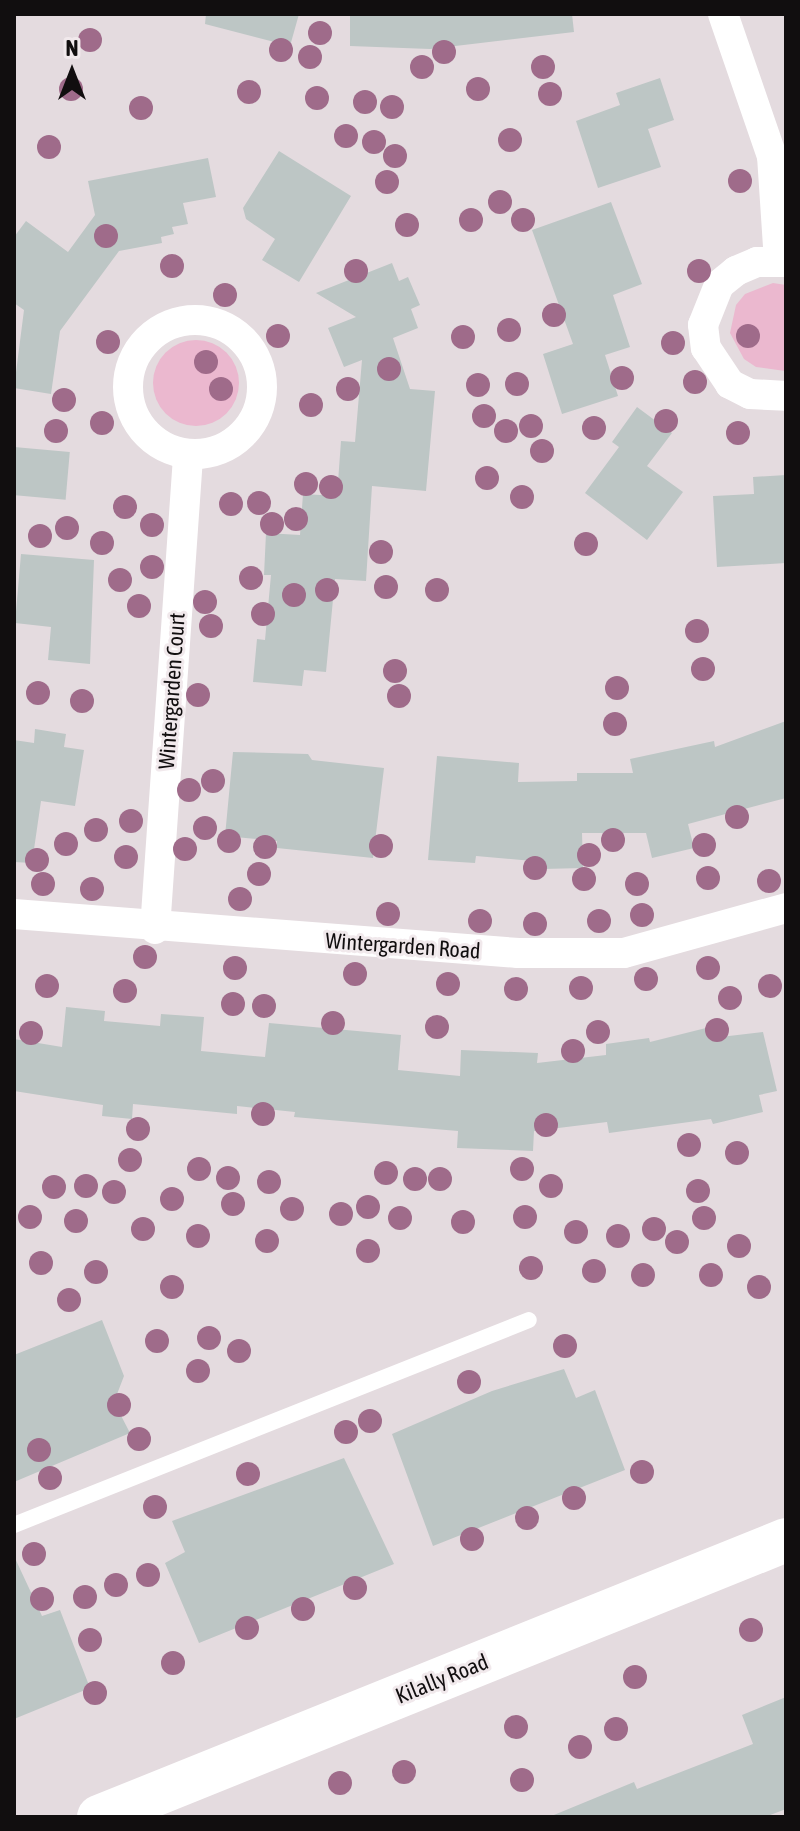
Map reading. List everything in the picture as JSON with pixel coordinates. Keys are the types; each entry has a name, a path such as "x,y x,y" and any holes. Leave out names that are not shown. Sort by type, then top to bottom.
{"street":[{"path":"723,14 772,156 782,262 757,262 719,285 703,325 706,348 730,384 750,394 786,396"},
{"path":"193,320 231,331 246,344 262,380 254,418 243,434 208,453 188,454 157,443 144,431 135,417 128,385 134,360 148,339 177,323 193,320"},
{"name":"Wintergarden Court","path":"155,929 188,454"},
{"name":"Wintergarden Road","path":"14,914 155,929 518,953 624,953 786,908"},
{"name":"Kilally Road","path":"99,1817 786,1540"}],"lane":[{"path":"14,1525 529,1320"}],"shaded area":[{"path":"773,283 786,285 785,371 756,367 744,359 730,333 736,305 745,294"},
{"path":"196,340 220,347 232,359 239,383 232,407 220,419 196,426 172,419 160,407 153,383 160,359 172,347"}],"building":[{"path":"206,14 299,14 290,46 205,24"},
{"path":"350,14 572,14 574,32 430,49 350,46"},
{"path":"660,78 674,120 648,129 661,167 598,188 576,121 620,105 616,93"},
{"path":"279,151 351,196 299,282 262,260 275,239 246,219 243,208"},
{"path":"208,158 216,197 183,203 188,224 172,227 174,234 161,237 162,243 119,251 60,331 51,394 14,388 24,310 14,303 14,237 26,221 68,252 95,215 88,181"},
{"path":"611,202 642,284 613,295 630,347 605,355 618,396 562,414 543,354 573,344 532,230"},
{"path":"392,263 399,281 408,277 420,305 411,309 418,328 393,338 410,389 435,391 426,491 372,486 366,581 335,579 326,672 304,670 302,686 253,682 257,639 265,640 271,575 264,575 266,533 300,535 303,494 337,496 341,441 355,442 362,360 344,367 328,328 356,317 316,293"},
{"path":"637,407 672,433 647,466 683,492 647,540 585,493 619,447 612,442"},
{"path":"14,447 70,452 66,500 14,495"},
{"path":"786,475 786,563 717,567 713,496 754,494 753,477"},
{"path":"21,554 94,560 90,664 48,660 51,627 15,623"},
{"path":"786,721 786,798 688,824 694,848 652,858 646,833 582,833 583,868 543,869 543,862 476,856 475,863 428,860 437,756 519,763 518,782 577,781 577,773 633,773 630,759 714,741 715,747"},
{"path":"35,729 66,734 64,747 84,750 75,806 41,801 32,863 14,862 14,740 34,743"},
{"path":"233,752 308,754 312,760 384,768 373,858 277,848 277,841 225,836"},
{"path":"66,1007 105,1011 104,1021 160,1026 161,1014 204,1017 201,1051 265,1057 269,1023 401,1035 398,1070 460,1076 461,1050 538,1053 537,1063 606,1055 606,1044 649,1038 650,1042 710,1027 712,1038 763,1032 777,1091 759,1095 763,1112 713,1124 711,1119 609,1133 607,1122 534,1131 533,1151 457,1148 458,1131 294,1117 295,1112 237,1106 237,1114 133,1104 132,1119 102,1116 103,1105 14,1091 14,1039 62,1047"},
{"path":"102,1320 124,1376 114,1402 130,1433 14,1482 14,1355"},
{"path":"564,1369 576,1398 595,1390 625,1470 433,1546 392,1434 492,1391"},
{"path":"344,1458 394,1564 199,1643 165,1563 185,1552 172,1521"},
{"path":"14,1556 42,1616 60,1610 90,1688 14,1719"},
{"path":"786,1697 786,1809 765,1817 549,1817 634,1782 637,1789 753,1744 742,1715"}]}
